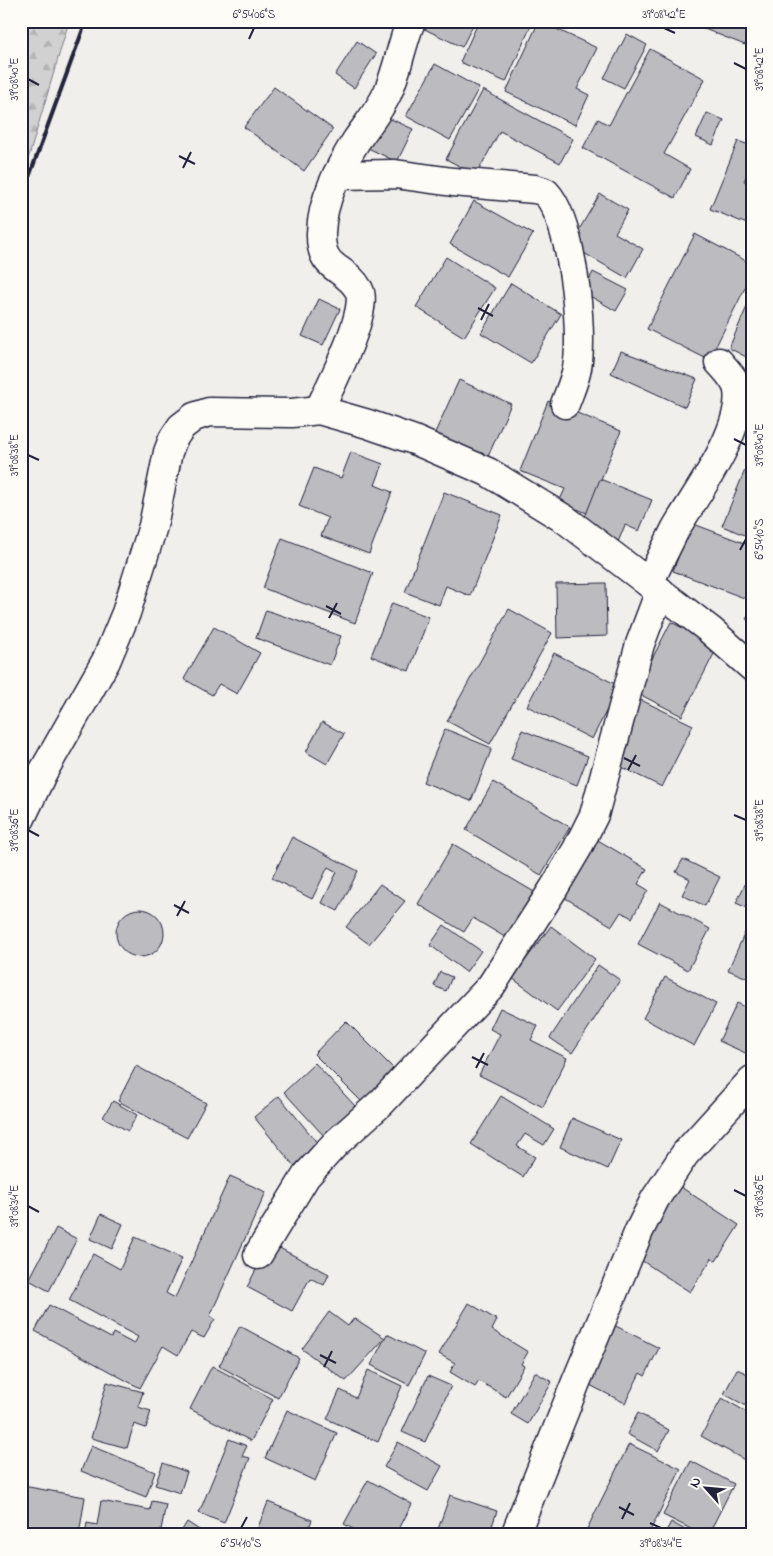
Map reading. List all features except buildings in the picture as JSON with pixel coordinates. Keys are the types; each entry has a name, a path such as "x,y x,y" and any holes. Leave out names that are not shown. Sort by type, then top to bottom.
{"street":[{"path":"319,410 345,354 356,326 360,309 360,291 350,279 334,268 324,256 321,234 325,209 337,175 356,141 388,94 411,21"},
{"path":"337,175 395,174 453,182 535,188 544,192 555,206 562,224 576,293 579,333 577,368 565,404"},
{"path":"258,1255 306,1176 336,1143 382,1102 491,986 577,849 594,815 655,587 675,530 720,453 732,427 738,406 738,388 730,374 719,362"},
{"path":"21,818 43,772 106,661 126,613 153,526 168,452 173,439 181,427 194,417 209,412 292,413 319,410 414,440 488,472 566,520 710,630 752,667"},
{"path":"515,1535 639,1231 655,1199 685,1154 752,1080"}],"green space":[{"path":"21,21 69,21 21,183"}],"railway":[{"path":"21,199 86,21"}]}
